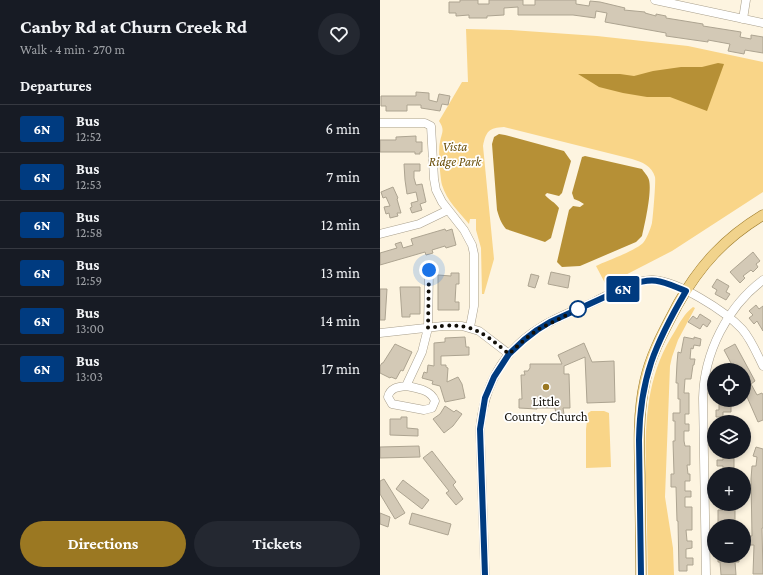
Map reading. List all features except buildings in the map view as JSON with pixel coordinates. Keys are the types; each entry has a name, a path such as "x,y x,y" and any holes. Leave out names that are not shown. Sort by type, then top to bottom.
{"main road":[{"path":"641,575 639,440 642,395 645,380 658,342 691,281 714,252 735,234 763,215"}],"street":[{"path":"655,0 763,23"},
{"path":"743,19 746,0"},
{"path":"380,123 430,124 435,185 440,198 464,230 472,245 474,306 470,327"},
{"path":"380,234 419,224 448,210"},
{"path":"406,386 422,352 428,328 429,270"},
{"path":"706,575 703,387 706,370 714,346 729,318 746,296 763,280"},
{"path":"485,575 480,429 482,414 489,388 509,354 542,326 607,295 642,281 658,281 686,291 700,298 729,318 745,334 763,366"},
{"path":"380,333 455,325 470,327 488,337 509,354"},
{"path":"406,386 429,393 435,401 432,408 424,410 392,404 388,397 390,391 396,387 406,386"}],"green space":[{"name":"Vista Ridge Park","path":"466,29 511,30 597,36 688,46 763,62 763,192 672,251 606,285 596,266 627,253 639,246 643,243 649,231 652,223 655,185 655,177 652,170 643,163 632,159 504,127 492,129 485,137 483,146 494,259 484,294 482,294 481,248 476,230 476,219 470,219 469,224 450,201 442,185 440,164 439,146 442,129 439,121 462,82 468,82"},
{"path":"693,307 695,308 678,340 670,366 665,497 673,548 674,575 648,575 646,443 648,404 657,367 665,349 683,318"},
{"path":"591,411 604,411 609,413 611,467 586,468 586,429 588,413"}],"shaded area":[{"path":"718,63 724,64 707,111 670,97 647,97 599,87 578,74 620,74 634,76 653,71 681,67 702,67"},
{"path":"499,134 564,151 571,161 562,193 559,196 547,193 545,195 559,208 551,238 545,242 506,229 500,220 497,210 492,144 494,137"},
{"path":"585,156 642,169 647,176 650,185 645,223 642,236 636,242 580,266 562,267 557,262 569,210 573,206 580,207 584,204 574,199 572,193 582,157"}],"bus line":[{"name":"6N","path":"485,575 480,429 485,398 494,377 509,354 542,326 607,295 642,281 652,280 663,282 686,291 658,342 645,380 642,395 639,440 641,575"}],"place":[{"name":"Little Country Church","path":"546,387"}],"route":[{"path":"429,270 428,328 455,325 470,327 488,337 509,354 542,326 583,307 578,309"}]}
